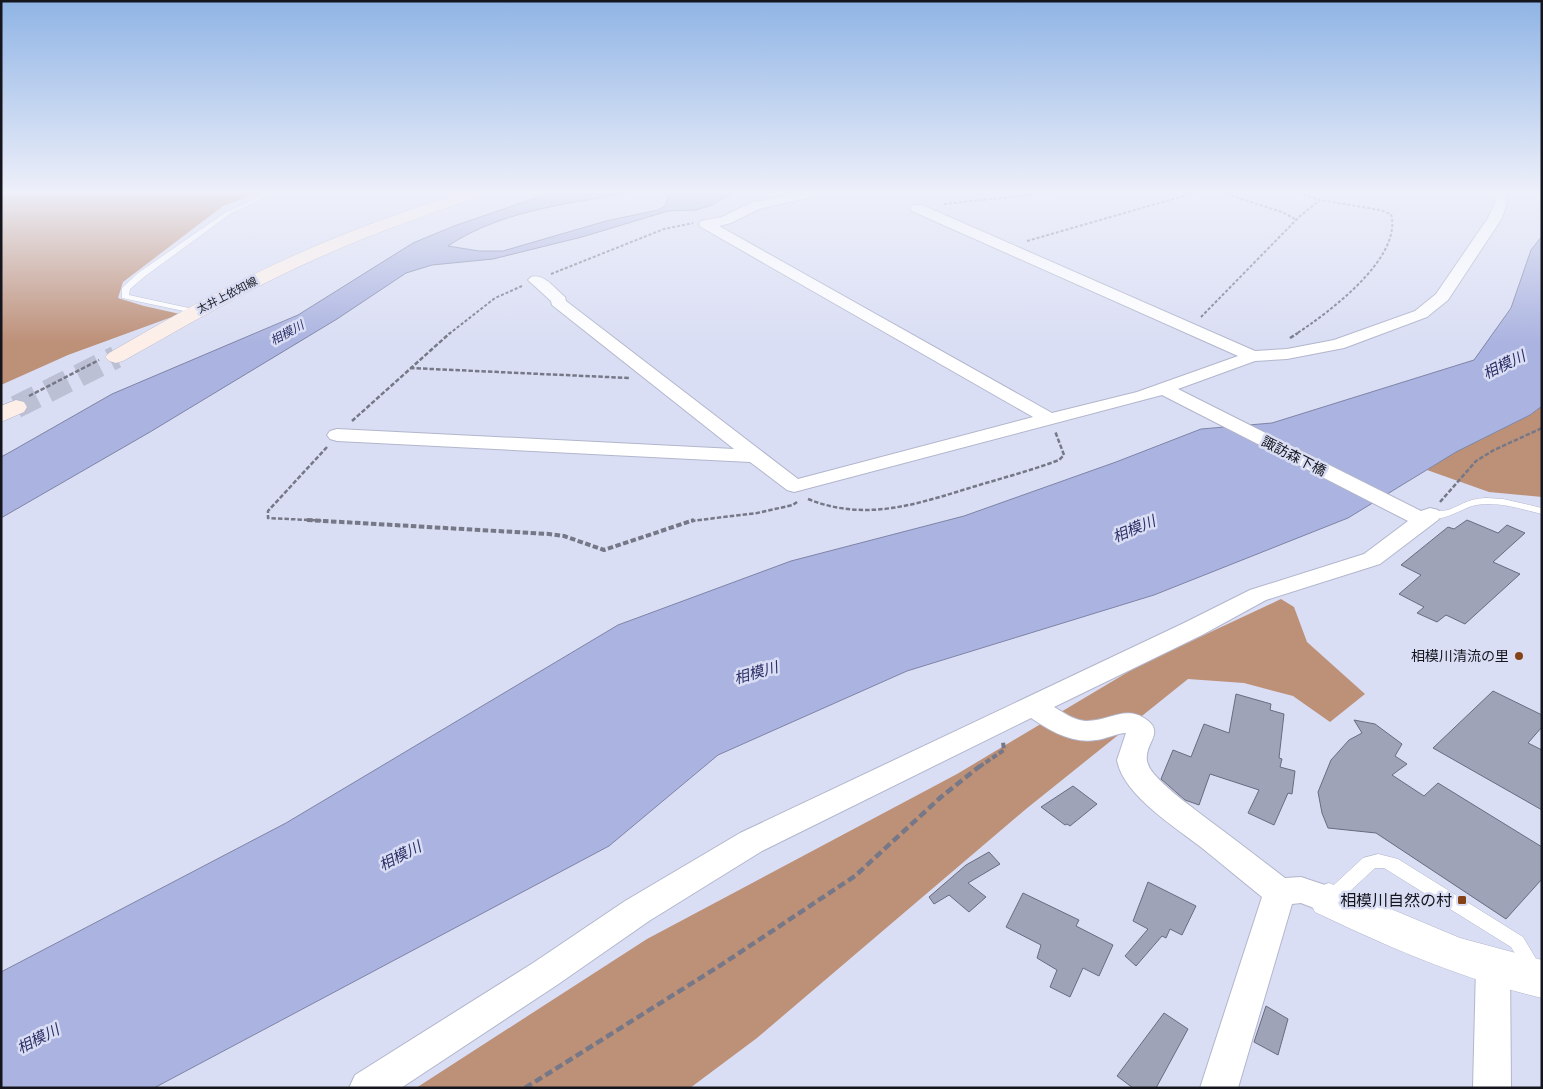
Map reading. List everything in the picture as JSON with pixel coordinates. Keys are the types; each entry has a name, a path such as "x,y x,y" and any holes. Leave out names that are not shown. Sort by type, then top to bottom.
{"main road":[{"name":"太井上依知線","path":"108,358 287,265 342,242"}],"street":[{"path":"737,242 1050,419"},
{"path":"994,242 1254,356"},
{"path":"536,280 559,300 558,302 794,486 1050,419 1169,392 1254,356 1287,354 1338,344 1421,314 1432,307 1448,288 1479,242"},
{"name":"諏訪森下橋","path":"1169,392 1422,517"},
{"path":"337,435 755,456"},
{"path":"368,1088 544,974 637,911 751,842 1258,595 1372,559 1422,517"},
{"path":"1033,706 1057,723 1074,730 1088,732 1119,723 1130,722 1140,729 1141,736 1132,753 1131,763 1138,775 1168,805 1280,892 1301,890 1329,900 1384,926 1493,966 1540,979"},
{"path":"1219,1088 1280,892"},
{"path":"1492,1088 1493,966"}],"lane":[{"path":"187,242 140,275 126,288 125,296 195,312"},
{"path":"1422,517 1448,513 1472,502 1486,501 1503,502 1542,511"},
{"path":"1329,900 1368,863 1375,860 1392,864 1517,942 1540,979"}],"path":[{"path":"632,242 508,292 484,306 460,324 409,368 337,435 268,512 268,518 548,534 564,536 604,550 690,522 712,517 757,513 793,505 803,497 823,507 862,511 888,509 946,496 1059,460 1064,454 1063,448 1050,419"},
{"path":"1006,247 1024,242"},
{"path":"1190,328 1275,242"},
{"path":"1254,356 1288,339 1337,305 1359,283 1389,242"},
{"path":"13,407 108,358"},
{"path":"409,368 657,379"},
{"path":"1422,517 1476,461 1494,450 1542,428"},
{"path":"525,1088 721,965 855,876 941,798 984,763 1004,750 1000,722"}],"shaded area":[{"path":"1,242 176,242 123,282 118,298 180,314 68,355 1,385"},
{"path":"1542,406 1542,497 1489,492 1427,470 1456,451 1530,415"},
{"path":"1281,599 1294,607 1307,642 1365,694 1330,722 1293,696 1244,683 1188,679 1026,809 757,1038 690,1088 416,1088 647,939 957,774 1138,666"}],"water":[{"name":"相模川","path":"455,242 448,246 479,251 503,251 535,242 563,242 493,259 432,265 406,273 337,319 150,432 1,518 1,457 112,394 298,315 413,243"},
{"name":"相模川","path":"1537,242 1542,242 1542,406 1530,415 1456,452 1348,518 1154,595 907,671 718,755 609,846 154,1088 1,1088 1,972 286,823 618,625 791,561 964,516 1116,462 1201,429 1272,423 1474,360 1511,308 1531,250"}],"building":[{"path":"1467,520 1498,533 1507,525 1525,533 1493,562 1520,574 1465,624 1446,615 1437,622 1417,613 1424,607 1399,594 1421,575 1401,565 1448,527 1454,529"},
{"path":"1493,691 1542,715 1542,727 1528,743 1542,750 1542,810 1433,748"},
{"path":"1236,694 1271,704 1270,710 1284,714 1279,758 1282,759 1280,767 1295,771 1292,794 1288,793 1274,825 1248,813 1259,790 1210,774 1199,805 1185,800 1161,779 1173,750 1191,757 1204,724 1229,733"},
{"path":"1354,720 1375,724 1402,744 1395,756 1407,764 1392,775 1424,796 1438,783 1542,847 1542,879 1506,919 1376,833 1328,828 1322,813 1318,792 1331,760 1349,740 1362,733"},
{"path":"1073,786 1097,804 1070,826 1065,825 1041,807"},
{"path":"989,852 1000,864 968,883 986,897 969,912 949,895 934,904 929,897 966,865"},
{"path":"1148,882 1196,906 1182,935 1170,929 1166,938 1162,936 1136,966 1125,956 1148,929 1133,921"},
{"path":"1023,893 1079,920 1076,926 1113,945 1099,976 1083,968 1070,997 1050,987 1057,970 1037,958 1041,945 1006,927"},
{"path":"1266,1006 1288,1019 1278,1055 1254,1042"},
{"path":"1164,1013 1188,1029 1156,1088 1133,1088 1117,1076"}],"tunnel":[{"path":"16,407 116,357"}],"place":[{"name":"相模川清流の里","path":"1519,656"},
{"name":"相模川自然の村","path":"1462,900"}]}
